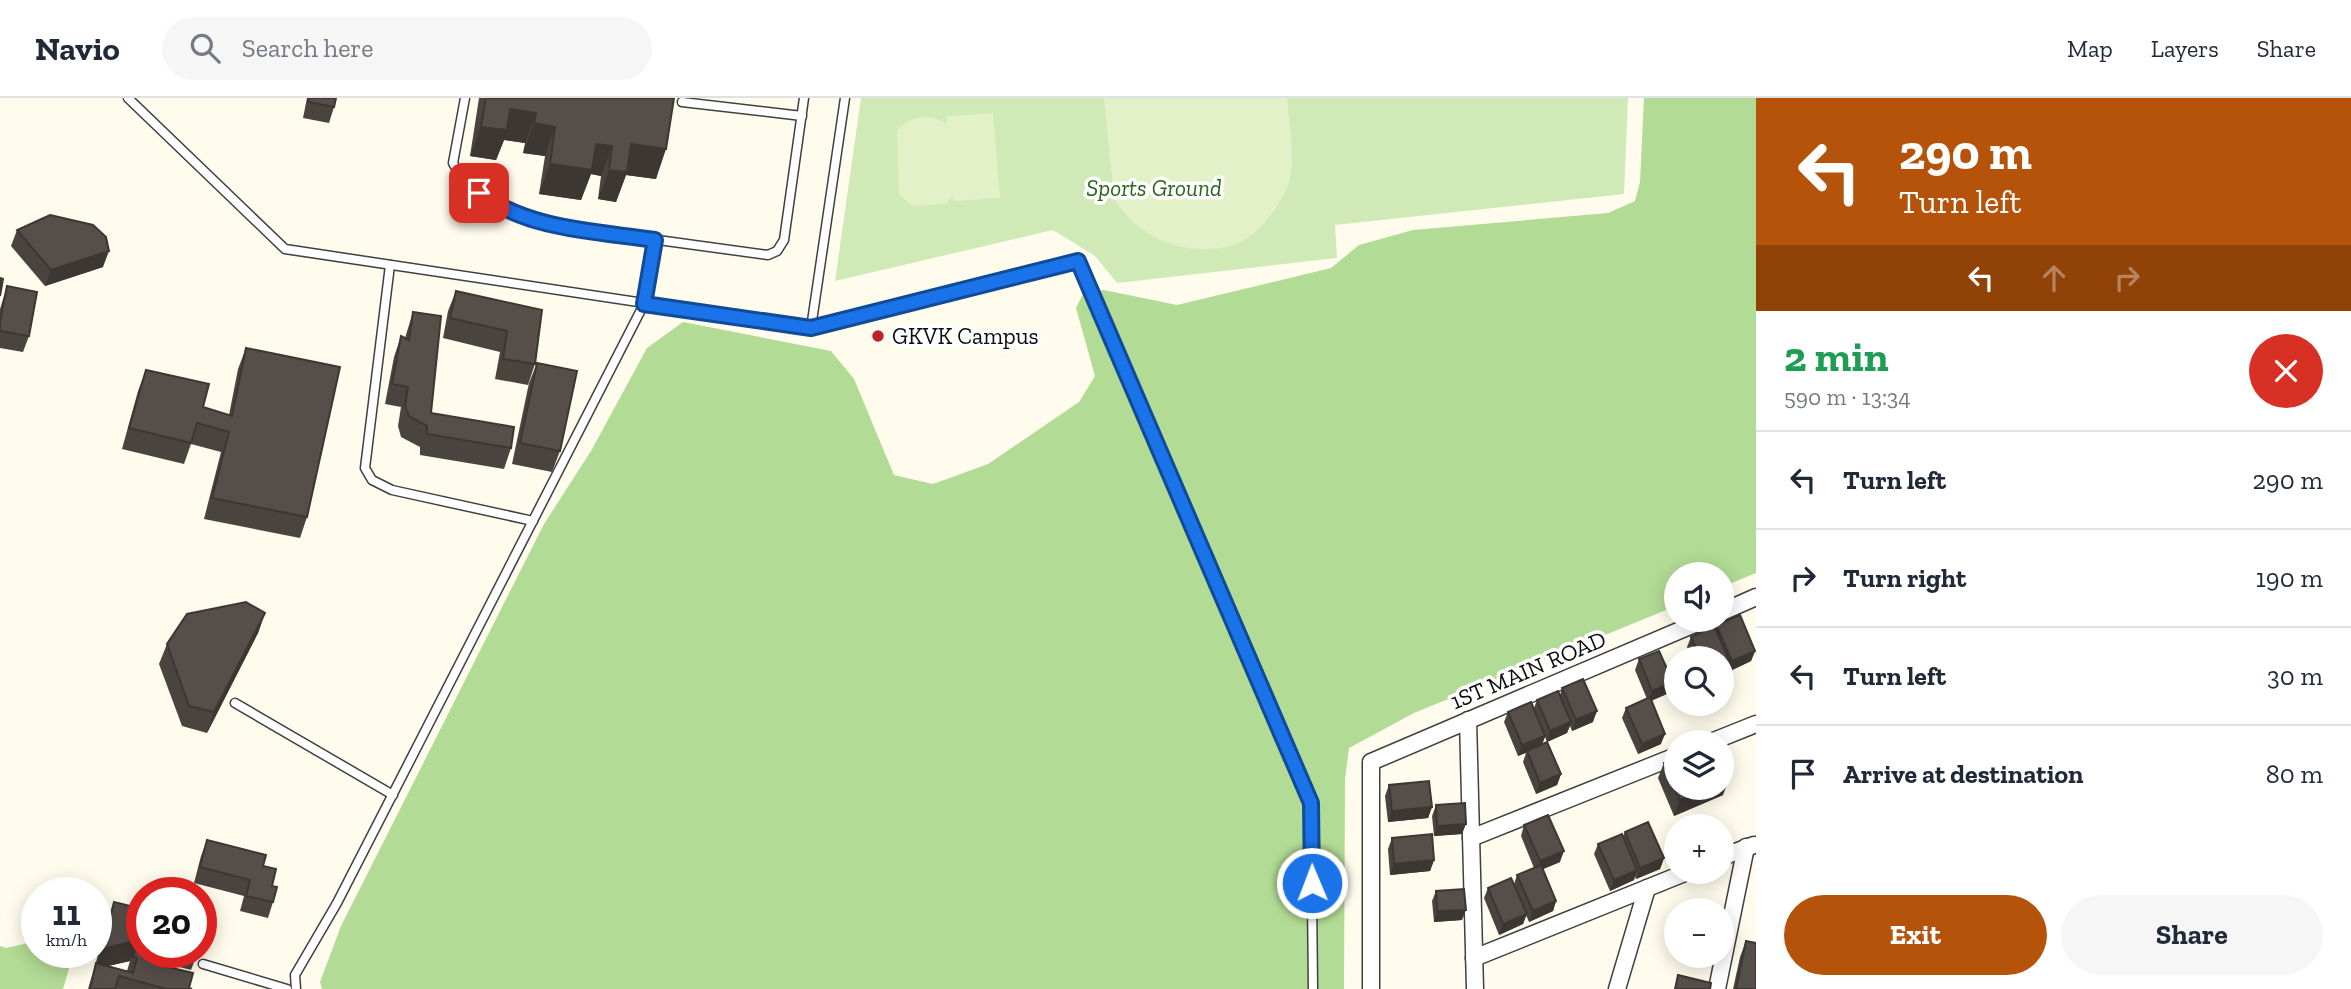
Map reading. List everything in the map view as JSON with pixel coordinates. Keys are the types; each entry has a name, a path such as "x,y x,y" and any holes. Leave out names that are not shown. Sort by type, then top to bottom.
{"street":[{"path":"1734,607 1756,597"},
{"name":"1ST MAIN ROAD","path":"1371,989 1371,762 1675,632"},
{"path":"1468,720 1475,989"},
{"path":"1734,733 1756,724"},
{"path":"1471,838 1664,761"},
{"path":"1734,852 1751,846"},
{"path":"1717,989 1751,846"},
{"path":"1474,958 1664,881"},
{"path":"1617,989 1647,888"}],"lane":[{"path":"128,98 285,249 811,328 1078,261 1311,803 1313,989"},
{"path":"465,98 453,163 464,182 494,204 541,224 768,255 777,251 784,240 804,98"},
{"path":"811,328 845,98"},
{"path":"682,102 802,116"},
{"path":"296,989 295,975 337,903 644,304 655,240"},
{"path":"390,265 365,468 372,480 392,490 533,521"},
{"path":"235,703 393,795"},
{"path":"216,968 287,989"}],"green space":[{"name":"Sports Ground","path":"861,98 1628,98 1624,194 1335,225 1337,258 1117,283 1095,256 1053,230 835,281"},
{"path":"1104,98 1287,98 1292,168 1287,188 1272,214 1258,230 1242,241 1216,249 1182,247 1149,234 1135,224 1114,197"},
{"path":"1644,98 1756,98 1756,573 1734,582 1734,562 1664,562 1664,611 1414,713 1349,748 1345,779 1344,989 322,989 320,982 341,926 544,524 591,451 647,348 683,322 831,351 854,379 894,475 933,484 988,464 1079,402 1095,376 1076,308 1084,292 1104,290 1177,305 1331,268 1359,245 1413,230 1608,213 1635,201 1640,182"},
{"path":"993,113 1000,198 954,201 952,196 946,204 913,206 899,195 897,130 909,121 921,117 934,118 947,124 947,116"},
{"path":"21,945 21,968 69,968 63,989 0,989 0,946 6,948"}],"building":[{"path":"309,98 336,98 334,107 308,102"},
{"path":"486,98 674,98 666,149 631,144 627,172 609,170 612,146 596,144 592,170 550,164 555,127 534,123 536,113 510,109 507,130 481,127"},
{"path":"50,215 93,225 106,237 109,251 51,270 17,230"},
{"path":"7,286 37,292 29,336 0,331"},
{"path":"456,291 542,310 535,364 503,359 507,331 450,318"},
{"path":"413,312 441,316 431,413 514,427 511,448 427,434 427,426 409,416 405,406 408,387 392,384 401,336 409,340"},
{"path":"246,348 340,367 307,517 212,498 229,432 197,423 191,443 129,428 146,370 209,384 203,407 232,416"},
{"path":"537,363 577,371 560,451 520,443"},
{"path":"246,602 265,613 214,712 189,706 167,644 187,614"},
{"path":"1740,615 1755,651 1734,660 1734,646 1725,646 1719,632 1734,632 1734,618"},
{"path":"1701,632 1717,632 1723,646 1695,646 1691,637"},
{"path":"1659,651 1664,662 1664,686 1652,691 1639,659"},
{"path":"1583,679 1597,711 1576,720 1562,688"},
{"path":"1558,691 1571,722 1550,731 1537,700"},
{"path":"1650,697 1664,734 1642,744 1626,708"},
{"path":"1531,702 1545,736 1522,745 1508,712"},
{"path":"1547,742 1561,774 1540,783 1527,751"},
{"path":"1429,781 1432,807 1392,811 1389,785"},
{"path":"1465,803 1466,824 1437,826 1436,805"},
{"path":"1548,815 1564,851 1540,861 1524,825"},
{"path":"1648,822 1664,858 1640,868 1625,832"},
{"path":"1432,834 1434,860 1394,864 1392,838"},
{"path":"1622,834 1637,870 1614,880 1598,844"},
{"path":"207,840 266,855 263,866 276,869 272,886 277,887 273,902 246,896 250,880 200,867"},
{"path":"1541,865 1556,901 1533,911 1517,875"},
{"path":"1511,878 1527,914 1503,924 1488,888"},
{"path":"1464,889 1466,910 1437,911 1436,891"},
{"path":"114,902 126,905 126,943 112,946"},
{"path":"1746,941 1756,943 1756,989 1736,989"},
{"path":"112,967 133,973 134,968 172,968 193,973 189,988 192,989 166,989 119,976 115,989 90,989 95,968"},
{"path":"1678,975 1711,983 1710,989 1675,989"}],"place":[{"name":"GKVK Campus","path":"878,336"}],"route":[{"path":"479,193 494,204 541,224 655,240 644,304 811,328 1078,261 1311,803 1312,883"}]}
